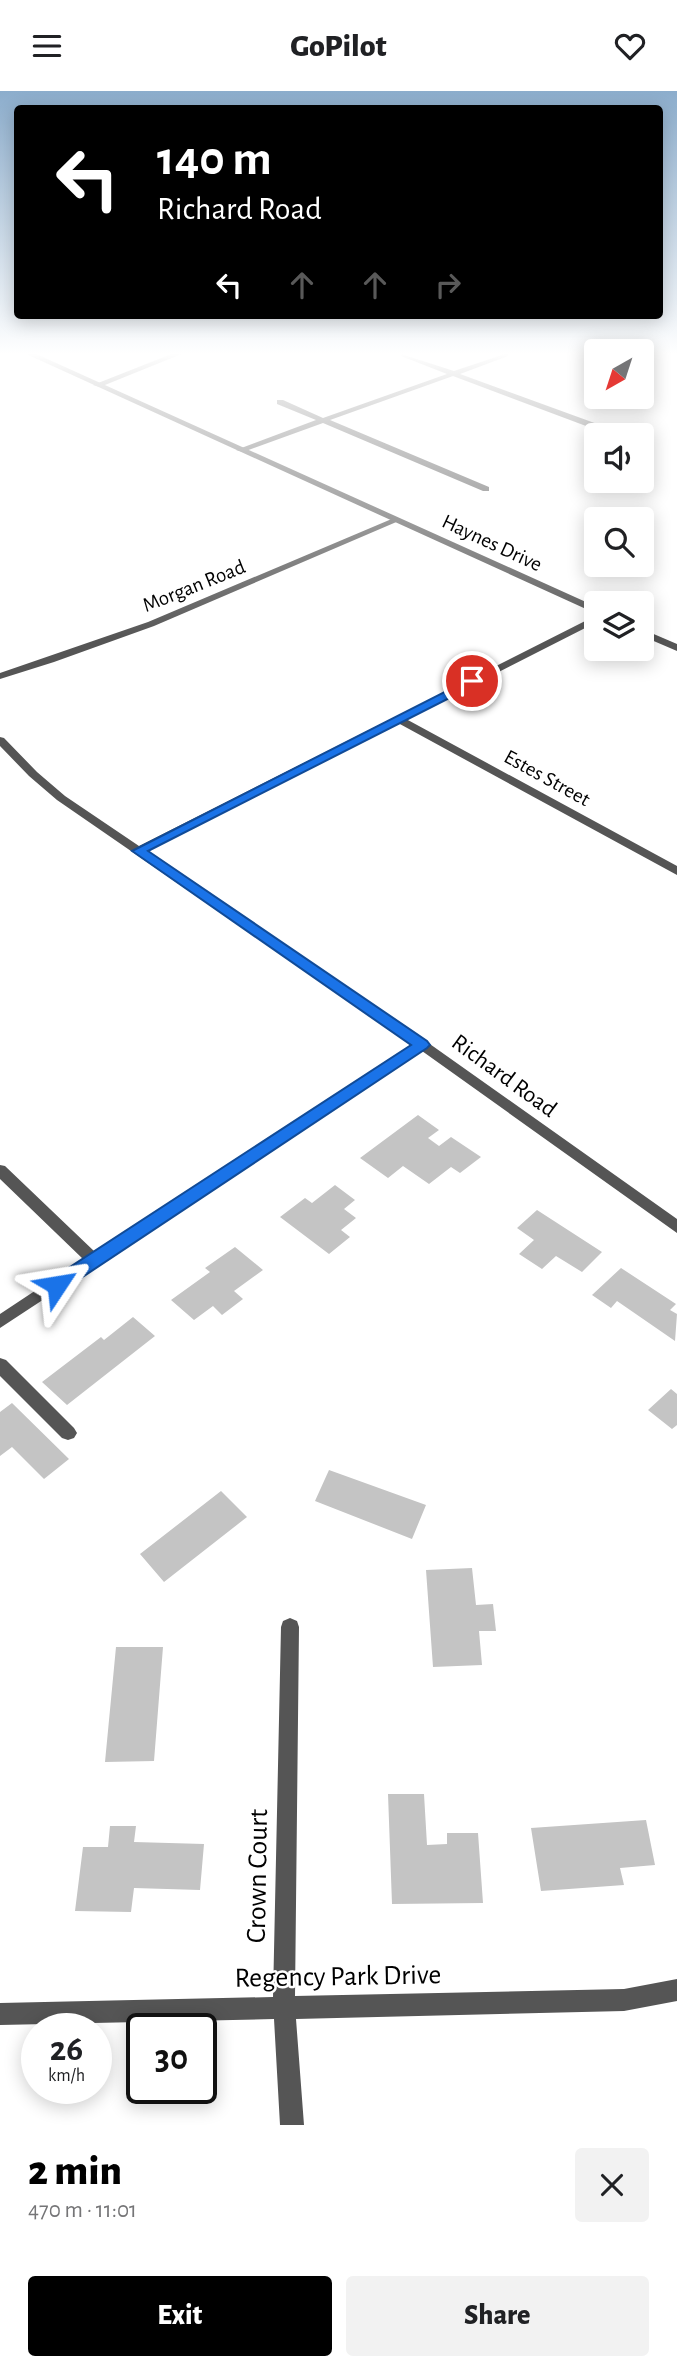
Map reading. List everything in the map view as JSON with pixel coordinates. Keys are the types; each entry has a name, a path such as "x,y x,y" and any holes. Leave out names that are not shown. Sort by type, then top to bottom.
{"street":[{"name":"Haynes Drive","path":"235,448 584,605"},
{"path":"240,450 246,448"},
{"path":"385,448 485,489"},
{"name":"Morgan Road","path":"0,676 55,660 178,612 397,520"},
{"path":"138,851 584,625"},
{"path":"654,637 677,648"},
{"name":"Estes Street","path":"398,719 677,871"},
{"name":"Richard Road","path":"0,740 61,798 422,1045 677,1227"},
{"path":"0,1322 422,1045"},
{"path":"0,1170 94,1260"},
{"path":"0,1365 68,1433"},
{"name":"Crown Court","path":"290,1627 284,2008 292,2125"},
{"name":"Regency Park Drive","path":"0,2014 624,2000 677,1990"}],"building":[{"path":"418,1115 439,1130 428,1138 439,1146 451,1137 481,1157 460,1173 451,1167 429,1184 403,1166 388,1178 360,1158"},
{"path":"335,1185 355,1200 344,1209 356,1218 341,1230 350,1237 329,1254 280,1217 305,1198 312,1203"},
{"path":"537,1210 602,1252 582,1272 556,1256 542,1269 519,1254 534,1240 517,1228"},
{"path":"235,1247 263,1270 234,1291 243,1299 222,1315 213,1306 194,1320 171,1300 210,1272 205,1268"},
{"path":"621,1268 676,1304 670,1310 677,1314 675,1341 617,1301 611,1308 592,1295"},
{"path":"133,1317 155,1336 67,1405 42,1382 101,1337 104,1340"},
{"path":"671,1389 677,1394 677,1425 672,1429 648,1410"},
{"path":"12,1403 69,1459 44,1479 12,1447 0,1456 0,1412"},
{"path":"329,1470 426,1505 412,1539 315,1501"},
{"path":"221,1491 247,1517 164,1582 140,1554"},
{"path":"472,1568 476,1605 493,1604 496,1631 479,1631 482,1665 433,1667 426,1570"},
{"path":"116,1647 163,1647 154,1761 105,1762"},
{"path":"388,1794 424,1794 427,1845 447,1844 447,1833 478,1833 483,1903 392,1904"},
{"path":"646,1820 655,1865 620,1868 624,1885 541,1891 531,1828"},
{"path":"110,1826 136,1826 134,1842 204,1844 200,1890 134,1888 131,1912 75,1911 83,1847 108,1847"}],"route":[{"path":"57,1285 422,1045 138,851 472,681"}]}
